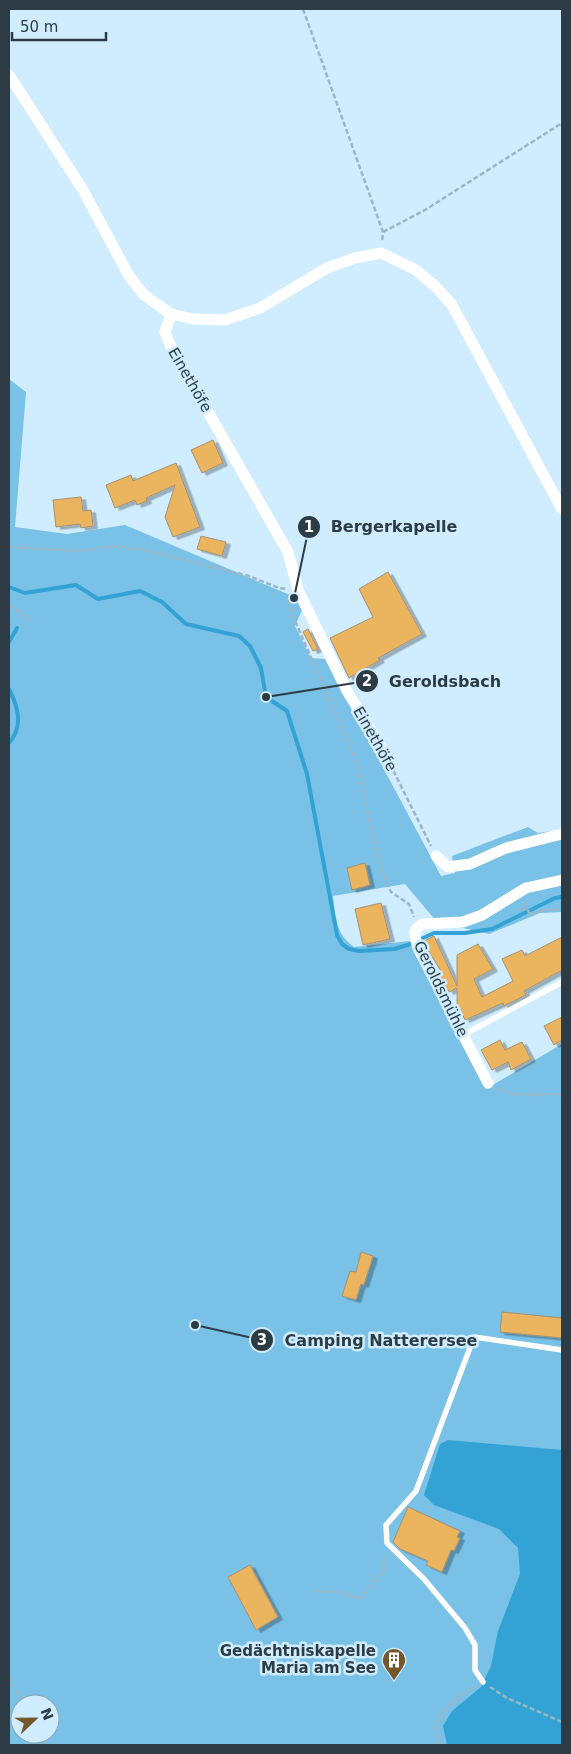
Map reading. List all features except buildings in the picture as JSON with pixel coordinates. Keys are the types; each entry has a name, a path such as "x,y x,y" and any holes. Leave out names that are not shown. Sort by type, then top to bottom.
{"street":[{"path":"9,75 84,190 130,276 144,294 171,314 193,319 225,320 260,308 327,268 355,258 381,253 416,270 437,288 452,305 562,510"},
{"name":"Einethöfe","path":"171,314 165,332 171,347 288,552 298,590 347,691 385,753"},
{"path":"436,856 448,867 470,864 506,848 562,834"},
{"name":"Geroldsmühle","path":"488,1083 418,948 416,930 423,924 463,922 482,915 526,888 562,880"}],"lane":[{"path":"463,1035 562,982"},
{"path":"483,1682 475,1670 475,1645 465,1628 424,1578 387,1543 386,1525 416,1491 474,1337 562,1350"}],"path":[{"path":"304,9 382,232 381,253"},
{"path":"382,232 425,210 562,123"},
{"path":"9,547 79,551 117,546 210,566 250,576 280,588 298,590"},
{"path":"298,590 289,598 289,606 357,763 368,818 384,876 391,892 409,904 416,930"},
{"path":"9,605 32,621"},
{"name":"Einethöfe","path":"385,753 436,856"},
{"path":"527,908 530,915 541,910 562,909"},
{"path":"488,1083 511,1096 547,1093 562,1095"},
{"path":"315,1591 339,1592 360,1598 383,1572 387,1543"},
{"path":"9,1677 18,1694"},
{"path":"440,1745 434,1725 452,1702 483,1682 507,1698 562,1722"}],"shaded area":[{"path":"9,379 26,392 15,527 67,534 125,525 297,598 302,610 295,626 311,658 325,659 441,876 455,873 452,856 528,827 538,833 562,830 562,912 540,913 489,934 437,922 405,884 333,896 340,931 354,947 410,941 486,1089 562,1044 562,1745 9,1745"},
{"path":"448,1440 562,1450 562,1745 447,1745 443,1726 452,1711 481,1687 491,1666 498,1631 520,1574 518,1548 499,1529 434,1505 424,1495 440,1444"}],"waterway":[{"path":"9,587 25,593 76,585 98,599 140,591 162,602 186,624 239,636 250,646 261,668 266,697 287,711 307,774 337,935 342,944 349,949 359,951 394,949 434,933 465,933 492,929 555,898 562,897"},
{"path":"9,642 17,628"},
{"path":"9,689 18,716 17,730 9,743"}],"place":[{"name":"Bergerkapelle","path":"294,598"},
{"name":"Geroldsbach","path":"266,697"},
{"name":"Camping Natterersee","path":"195,1325"},
{"name":"Gedächtniskapelle Maria am See","path":"394,1681"}]}
